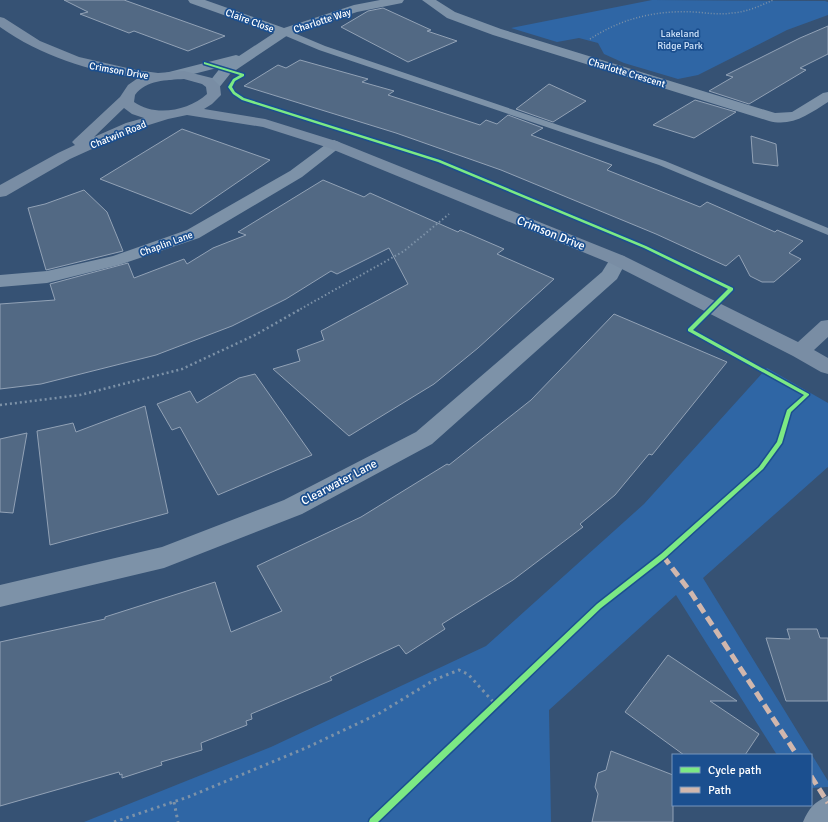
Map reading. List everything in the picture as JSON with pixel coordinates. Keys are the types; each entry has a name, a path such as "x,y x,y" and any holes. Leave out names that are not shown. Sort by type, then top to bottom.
{"street":[{"name":"Claire Close","path":"194,0 284,32"},
{"name":"Charlotte Way","path":"253,54 284,32 354,9 398,0"},
{"name":"Charlotte Crescent","path":"428,0 451,15 497,32 774,118 796,116 828,96"},
{"name":"Crimson Drive","path":"0,21 16,34 42,48 78,62 121,72 197,77 207,81 226,100 265,123"},
{"path":"165,76 201,69 253,54"},
{"path":"172,114 189,111 209,101 214,95 214,87 225,71 253,54"},
{"name":"Crimson Drive","path":"78,62 116,84 127,97 129,105 136,110 146,113 172,114"},
{"name":"Chatwin Road","path":"64,156 127,97 131,90 138,84 165,76"},
{"name":"Crimson Drive","path":"189,111 265,123 334,145 618,260 800,351 828,367"},
{"name":"Chatwin Road","path":"0,192 64,156 131,126 172,114"},
{"name":"Chaplin Lane","path":"0,281 47,277 119,260 193,234 296,174 334,145"},
{"name":"Clearwater Lane","path":"0,596 164,557 293,507 424,438 610,275 618,260"},
{"path":"800,351 828,326"},
{"path":"819,822 828,812"}],"lane":[{"path":"284,32 322,48 662,163 828,232"}],"path":[{"path":"587,41 602,30 621,21 642,15 667,12 726,14 749,10 773,0"},
{"path":"0,405 80,395 182,369 255,335 404,251 450,213"},
{"path":"114,822 174,802 308,747 380,713 434,680 458,670 468,674 496,705"},
{"path":"491,710 502,700"},
{"path":"174,802 178,822"}],"green space":[{"name":"Lakeland Ridge Park","path":"652,0 825,1 828,2 828,15 787,30 698,75 678,79 624,63 604,54 598,43 579,38 557,42 511,28"},
{"path":"767,368 828,403 828,467 703,578 811,754 776,754 676,595 549,710 551,822 84,822 271,747 486,646 644,504"},
{"path":"812,755 828,781 828,787 812,788"}],"building":[{"path":"64,0 124,0 225,36 188,51 134,31 129,33 80,14 88,12"},
{"path":"383,8 431,30 427,31 457,41 408,62 341,27 368,11"},
{"path":"828,26 828,54 800,68 806,70 749,104 709,91 733,77 726,75 800,38"},
{"path":"300,60 368,79 362,82 394,91 388,95 480,125 486,120 497,124 508,115 543,128 531,135 612,165 607,170 700,207 707,202 775,232 777,230 803,241 789,253 801,259 774,282 762,282 750,276 739,255 726,266 656,234 501,170 396,133 244,86 278,65 286,68"},
{"path":"549,84 586,101 553,122 516,109"},
{"path":"695,100 736,112 694,138 653,125"},
{"path":"182,129 270,160 191,214 100,179"},
{"path":"751,136 776,144 778,166 753,163"},
{"path":"323,180 364,197 370,193 458,232 460,230 504,249 497,254 554,279 478,348 434,384 349,436 273,369 300,361 297,350 324,340 321,331 408,284 389,248 337,274 331,271 286,299 232,326 156,355 41,384 0,389 0,304 55,300 50,284 128,263 134,278 184,259 187,264 213,248 246,235 238,232"},
{"path":"84,190 107,212 123,251 46,270 28,208 45,204"},
{"path":"614,314 727,362 652,455 649,454 615,495 580,524 583,527 513,580 442,624 445,629 406,654 399,645 330,677 332,680 251,714 252,719 246,721 247,725 201,743 202,750 161,762 162,765 122,778 122,774 120,775 119,772 0,806 0,642 105,619 105,617 215,582 231,632 282,611 257,566 361,517 447,464 449,465 531,400"},
{"path":"255,374 312,455 218,495 180,427 172,430 157,404 190,391 197,403 239,378"},
{"path":"145,406 168,513 50,545 37,431 73,423 76,432"},
{"path":"27,433 13,513 0,512 0,439"},
{"path":"787,629 817,629 820,638 828,638 828,701 786,701 766,638 790,639"},
{"path":"668,655 737,701 710,701 759,734 746,754 683,754 625,712"},
{"path":"611,751 672,775 673,822 592,822 598,794 595,787 598,773 606,770"}],"marked path":[{"path":"663,556 692,594 796,754"},
{"path":"812,778 828,803"}],"cycle path":[{"path":"205,63 243,75 234,80 230,87 234,93 243,99 439,161 645,247 731,289 690,330 807,395 789,411 779,443 761,468 663,556 599,606 373,822"}]}
